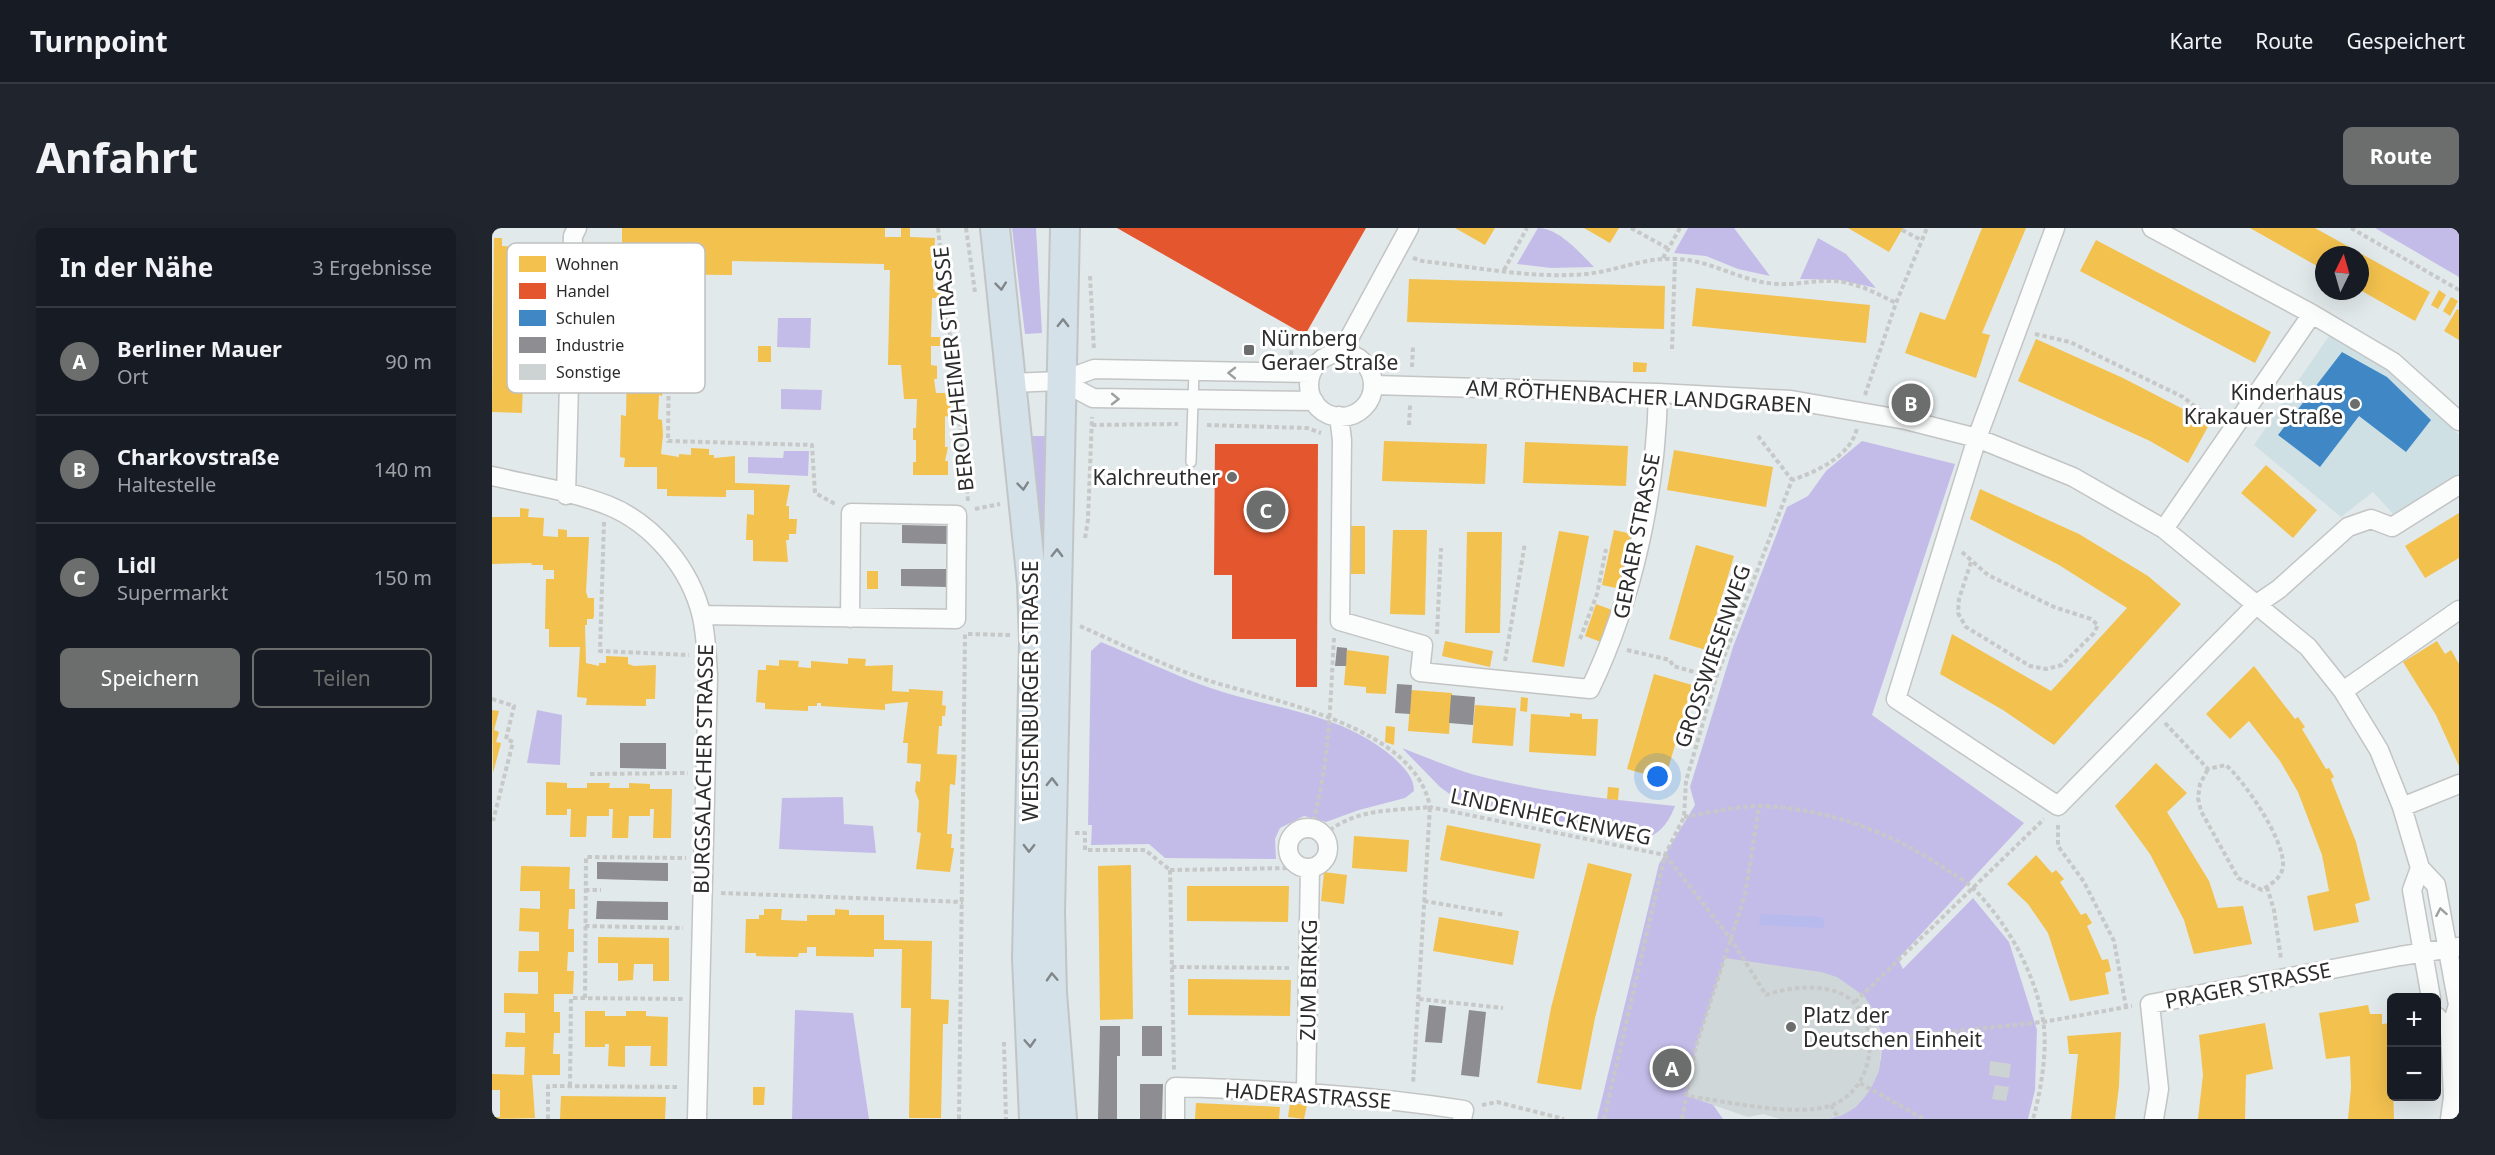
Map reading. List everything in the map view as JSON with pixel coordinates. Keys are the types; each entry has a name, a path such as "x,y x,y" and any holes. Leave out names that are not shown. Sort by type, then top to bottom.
{"main road":[{"name":"WEISSENBURGER STRASSE","path":"995,228 1028,531 1033,613 1027,958 1034,1119"},
{"name":"WEISSENBURGER STRASSE","path":"1062,1119 1050,921 1065,228"}],"street":[{"path":"573,243 577,228"},
{"path":"1341,353 1409,228"},
{"path":"2055,228 1977,438 1896,699 2058,806 2257,604 2279,589 2348,527 2372,519 2392,527 2459,485"},
{"path":"2152,228 2312,314 2393,362 2459,421"},
{"path":"2164,529 2312,314"},
{"path":"1341,353 1363,362 1373,384 1368,401 1363,408 1347,416 1339,416 1320,409 1310,392 1311,374 1323,359 1341,353"},
{"path":"1012,383 1061,381 1094,369 1311,374"},
{"path":"1061,381 1093,398 1314,401"},
{"name":"AM RÖTHENBACHER LANDGRABEN","path":"1373,384 1658,393 1791,400 1906,420 1977,438 2073,477 2164,529 2308,647 2343,690 2379,750 2402,807 2420,868 2436,885 2453,948 2458,1005 2450,1031 2456,1098 2451,1119"},
{"path":"566,495 569,393"},
{"name":"GERAER STRASSE","path":"1423,645 1420,672 1590,689 1611,646 1640,535 1657,429 1658,393"},
{"path":"1339,416 1342,440 1340,621 1423,645"},
{"name":"BURGSALACHER STRASSE","path":"492,476 609,506 639,522 668,550 681,569 702,615 707,653 697,1119"},
{"path":"850,618 851,513"},
{"name":"BEROLZHEIMER STRASSE","path":"702,615 956,619 957,514 851,513"},
{"path":"2343,690 2459,610"},
{"path":"2402,807 2459,784"},
{"path":"1305,867 1323,862 1326,855 1327,842 1317,832"},
{"name":"ZUM BIRKIG","path":"1306,1091 1305,867 1289,858 1287,845 1293,833 1317,832"},
{"name":"AM RÖTHENBACHER LANDGRABEN","path":"2420,868 2412,890 2430,993"},
{"name":"PRAGER STRASSE","path":"2154,1119 2159,1089 2150,1004 2453,948"},
{"path":"2441,1021 2450,1031"},
{"name":"HADERASTRASSE","path":"1175,1119 1175,1087 1306,1091 1412,1103 1463,1114"}],"lane":[{"path":"1191,462 1194,372"}],"path":[{"name":"BEROLZHEIMER STRASSE","path":"938,228 969,511 1003,503"},
{"path":"966,228 975,299"},
{"path":"1504,270 1527,228"},
{"path":"1631,228 1669,249"},
{"path":"1663,259 1680,228"},
{"path":"1758,436 1792,480 1816,472 1845,449 1856,433 1896,303 1928,228"},
{"path":"2351,228 2459,290"},
{"path":"1902,230 1921,240"},
{"path":"1397,250 1422,261 1550,274 1587,274 1639,261 1663,259 1702,261 1751,280 1778,284 1830,281 1863,287 1896,303"},
{"path":"1672,349 1675,259"},
{"path":"2016,329 2070,342 2183,397 2229,434"},
{"path":"669,393 668,441 812,445 815,493 851,513"},
{"path":"1092,425 1192,424 1308,428 1342,440"},
{"name":"GROSSWIESENWEG","path":"1604,1119 1665,855 1684,817 1686,781 1716,678 1792,480"},
{"path":"609,506 604,519 600,651 694,655 707,653"},
{"path":"1945,538 1988,575 2045,602 2091,620 2097,625 2094,633 2062,665 2046,669 2030,666 1966,627 1958,613 1959,599 1971,562"},
{"path":"1502,680 1526,543"},
{"path":"1423,645 1437,636 1441,548"},
{"path":"1580,639 1597,594 1606,549"},
{"path":"1317,832 1319,801 1329,748 1335,631 1340,621"},
{"name":"LINDENHECKENWEG","path":"1075,624 1208,681 1329,715 1380,742 1407,764 1426,789 1430,807 1665,855"},
{"path":"959,1119 966,626"},
{"path":"965,634 1010,635"},
{"path":"1611,646 1670,660 1673,666 1716,678"},
{"path":"492,699 514,705 506,739 513,742 493,821"},
{"path":"2153,710 2208,769"},
{"path":"2226,765 2242,779 2262,812 2283,865 2281,875 2262,890 2238,878 2201,812 2198,798 2200,784 2208,769 2226,765"},
{"path":"590,774 705,773"},
{"path":"1684,817 1759,806 1799,810 1856,823 1916,849 1973,888 2013,939 2035,986 2043,1022 2041,1090 2033,1119"},
{"path":"1682,1119 1696,1046 1745,895 1759,806"},
{"path":"1855,1002 2058,806"},
{"path":"2058,806 2058,846 2084,882 2114,941 2126,1007"},
{"path":"1317,832 1341,820 1370,813 1430,807 1412,1103"},
{"path":"1071,834 1085,833 1084,850 1145,850 1170,870 1305,867"},
{"path":"1665,855 1731,939 1766,995 1783,988 1806,986 1831,990 1855,1002 1865,1019 1871,1040 1868,1062 1859,1082 1847,1096 1832,1105 1803,1110 1687,1096"},
{"path":"585,998 586,857 703,858"},
{"path":"1170,870 1174,1073"},
{"path":"2267,887 2274,910 2284,978"},
{"path":"585,890 601,890"},
{"path":"702,893 963,902"},
{"path":"1424,901 1505,915"},
{"path":"585,926 701,929"},
{"path":"1172,967 1307,969"},
{"path":"570,1086 571,998 700,999"},
{"path":"1419,999 1503,1008"},
{"path":"1871,1040 2043,1022 2150,1004"},
{"path":"1859,1082 1924,1119"},
{"path":"548,1119 548,1086 698,1087"},
{"path":"1463,1114 1497,1102 1564,1119"},
{"path":"1832,1105 1839,1119"}],"shaded area":[{"path":"1012,228 1036,228 1042,333 1025,334"},
{"path":"1538,228 1554,232 1594,267 1551,268 1517,264"},
{"path":"1688,228 1734,228 1770,276 1738,269 1706,256 1674,253"},
{"path":"2375,228 2452,228 2459,232 2459,277"},
{"path":"1818,238 1846,254 1876,288 1839,280 1800,279"},
{"path":"778,318 811,318 810,348 777,347"},
{"name":"Kinderhaus Krakauer Straße","path":"2331,333 2395,372 2459,435 2459,474 2393,514 2373,492 2341,517 2254,445"},
{"path":"781,389 822,390 821,410 781,409"},
{"path":"1029,436 1049,436 1045,600"},
{"path":"1862,441 1955,464 1872,715 2024,823 1898,959 1903,969 1973,898 2009,942 2037,1030 2035,1090 2028,1119 1828,1119 1842,1115 1854,1107 1872,1085 1881,1058 1880,1030 1874,1012 1837,979 1824,974 1797,971 1709,1099 1723,1119 1597,1119 1659,864 1695,805 1690,787 1733,647 1787,507 1808,496 1826,471"},
{"path":"784,451 809,451 808,476 748,473 748,457 783,458"},
{"path":"1101,642 1202,685 1301,712 1349,729 1372,741 1393,757 1410,776 1414,791 1405,798 1359,810 1326,822 1304,816 1280,828 1275,839 1276,859 1165,858 1149,844 1091,845 1092,825 1088,825 1091,651"},
{"path":"537,710 562,715 560,765 527,763"},
{"path":"1402,748 1466,772 1500,781 1575,794 1675,806 1665,824 1649,837 1635,838 1587,832 1458,800 1440,787"},
{"path":"843,797 844,824 873,826 876,853 779,849 782,798"},
{"path":"1761,914 1823,917 1824,928 1759,925"},
{"name":"Platz der Deutschen Einheit","path":"1725,958 1821,972 1837,977 1864,996 1876,1014 1882,1041 1879,1071 1870,1090 1856,1107 1843,1115 1828,1119 1780,1119 1763,1114 1748,1117 1687,1096 1696,1046"},
{"path":"795,1010 853,1013 869,1119 792,1119"}],"building: Wohnen":[{"path":"622,228 885,228 885,237 901,237 901,228 910,228 910,237 935,238 933,289 942,290 942,298 932,298 931,337 940,337 941,346 931,346 931,365 937,366 937,379 934,379 936,393 951,393 950,417 945,416 945,447 948,447 945,461 948,461 948,475 913,475 913,462 916,462 916,440 913,440 913,428 916,428 917,399 904,399 901,365 888,365 890,270 884,270 884,264 732,261 732,275 705,275 705,243 622,243"},
{"path":"1455,228 1495,228 1485,245"},
{"path":"1584,228 1619,228 1610,243"},
{"path":"1848,228 1903,228 1889,252"},
{"path":"1982,228 2026,228 1982,333 1990,335 1976,378 1905,353 1920,312 1945,320"},
{"path":"2250,228 2315,228 2347,246 2315,246 2315,265"},
{"path":"494,238 502,238 502,246 507,246 507,393 523,393 522,413 492,412"},
{"path":"2096,240 2271,332 2255,363 2080,271"},
{"path":"2369,258 2430,292 2415,321 2369,295"},
{"path":"1409,279 1665,286 1664,329 1407,322"},
{"path":"1696,288 1870,305 1866,343 1692,326"},
{"path":"2439,290 2446,295 2438,309 2431,305"},
{"path":"2451,297 2458,301 2450,316 2443,311"},
{"path":"2457,309 2459,310 2459,340 2444,331"},
{"path":"2036,339 2123,378 2210,423 2188,463 2150,441 2018,381"},
{"path":"758,346 771,346 771,362 758,362"},
{"path":"1633,362 1647,363 1646,372 1633,372"},
{"path":"626,393 662,393 662,396 659,395 658,419 662,420 661,454 679,457 679,454 691,455 691,448 709,449 709,455 714,455 714,458 735,456 735,483 790,485 786,506 789,506 789,519 797,519 796,534 789,534 789,540 786,540 788,562 753,561 753,540 746,540 747,514 754,515 754,490 726,490 726,497 667,496 667,489 657,489 657,467 624,467 625,458 620,457 621,415 626,416"},
{"path":"1384,441 1487,444 1485,484 1382,481"},
{"path":"1525,442 1628,446 1626,486 1523,483"},
{"path":"1674,450 1773,467 1766,507 1667,490"},
{"path":"2266,465 2317,510 2293,538 2241,493"},
{"path":"1980,489 2079,534 2148,576 2181,604 2054,745 2003,710 1940,674 1952,634 2051,691 2127,608 2059,565 1970,519"},
{"path":"520,508 529,509 528,517 544,518 543,536 558,537 558,529 567,530 567,537 589,537 586,592 588,598 594,598 594,616 593,619 587,619 587,625 585,625 586,663 599,666 599,663 606,663 606,656 628,657 628,664 634,666 656,665 655,699 646,699 646,706 586,705 587,698 577,697 580,647 549,647 549,629 545,629 546,579 554,579 554,570 543,570 543,565 531,565 532,563 492,564 492,517 520,517"},
{"path":"2459,513 2459,558 2425,578 2405,546"},
{"path":"1349,526 1365,526 1365,574 1349,574"},
{"path":"1393,530 1427,530 1425,615 1390,614"},
{"path":"1614,530 1632,534 1621,589 1602,585"},
{"path":"1559,531 1589,536 1564,667 1532,662"},
{"path":"1467,532 1502,532 1500,633 1465,633"},
{"path":"1696,545 1734,556 1706,650 1669,639"},
{"path":"867,571 878,571 878,589 867,589"},
{"path":"1596,604 1612,610 1601,642 1585,636"},
{"path":"1445,641 1493,651 1490,667 1442,656"},
{"path":"2437,641 2445,654 2451,650 2459,664 2459,766 2436,715 2403,662"},
{"path":"1347,650 1389,656 1386,694 1366,693 1366,687 1344,685"},
{"path":"848,658 866,659 865,666 893,665 892,691 909,692 909,689 943,691 942,705 946,706 945,716 942,716 942,726 939,726 937,754 957,755 955,785 950,784 947,834 952,834 951,848 954,848 950,872 916,869 921,833 917,832 919,801 915,791 916,781 920,782 921,764 907,763 908,743 903,743 908,702 885,704 885,710 821,706 821,703 817,703 817,706 808,706 808,711 765,709 765,703 756,702 758,670 766,670 766,665 779,666 779,660 799,661 798,667 811,668 811,661 848,664"},
{"path":"2254,666 2295,719 2298,717 2305,727 2302,729 2326,769 2329,768 2334,777 2331,779 2356,842 2370,900 2355,904 2359,922 2314,931 2307,896 2329,891 2322,855 2298,792 2280,761 2249,721 2230,739 2206,714"},
{"path":"1654,674 1692,685 1665,780 1627,769"},
{"path":"1411,690 1452,693 1449,734 1408,731"},
{"path":"1521,697 1528,698 1527,712 1520,711"},
{"path":"1475,705 1516,708 1513,746 1472,743"},
{"path":"492,710 499,711 494,730 499,732 496,742 501,743 493,773"},
{"path":"1570,713 1582,714 1582,719 1598,719 1596,756 1529,752 1531,714 1570,717"},
{"path":"1386,726 1395,727 1394,745 1385,742"},
{"path":"2156,763 2187,793 2167,812 2209,881 2218,908 2243,906 2252,944 2194,954 2184,920 2150,854 2115,806"},
{"path":"546,782 567,783 567,788 587,788 587,783 610,783 609,788 629,788 629,783 650,784 650,789 672,789 671,838 653,838 654,809 650,809 650,816 629,816 628,838 612,838 613,809 609,809 609,816 587,816 586,837 570,837 571,809 567,809 567,815 546,815"},
{"path":"1608,787 1619,788 1618,800 1607,799"},
{"path":"1447,825 1541,844 1534,879 1440,860"},
{"path":"1354,836 1409,840 1407,872 1352,868"},
{"path":"2036,855 2052,873 2056,870 2064,879 2060,882 2081,915 2086,913 2092,923 2087,926 2102,960 2108,959 2111,971 2105,973 2109,994 2070,1001 2048,933 2028,904 2007,884"},
{"path":"1588,863 1632,874 1595,1018 1581,1090 1537,1083 1551,1008"},
{"path":"1131,865 1133,1019 1100,1020 1098,866"},
{"path":"521,866 570,867 569,889 575,889 575,909 569,909 568,929 574,929 574,952 568,952 567,971 574,971 573,994 554,994 554,1012 560,1012 560,1033 554,1033 553,1054 560,1054 560,1075 532,1075 535,1118 492,1119 492,1117 500,1117 500,1090 492,1090 492,1074 524,1075 525,1047 505,1047 506,1032 525,1033 525,1013 504,1013 504,993 538,994 538,972 518,972 519,951 539,951 539,932 519,931 520,908 540,909 540,891 520,891"},
{"path":"1324,872 1347,875 1344,904 1321,901"},
{"path":"1187,886 1289,886 1288,922 1187,921"},
{"path":"764,909 782,909 781,920 807,921 807,915 835,915 835,909 849,910 849,915 884,915 884,940 932,941 931,999 949,1000 948,1024 943,1024 941,1118 909,1118 911,1008 901,1008 902,949 874,949 874,957 816,956 816,947 807,947 807,953 799,953 798,957 756,956 756,953 745,953 746,919 759,919 759,915 764,915"},
{"path":"1439,917 1519,931 1513,965 1433,951"},
{"path":"598,937 669,938 669,981 653,981 653,964 634,964 633,980 618,981 618,963 598,963"},
{"path":"1188,979 1291,980 1290,1016 1188,1015"},
{"path":"2368,1005 2370,1014 2382,1014 2382,1024 2387,1023 2387,1101 2393,1101 2394,1119 2348,1119 2351,1088 2350,1056 2326,1059 2319,1013"},
{"path":"585,1011 605,1011 605,1016 626,1016 626,1011 646,1011 646,1016 668,1017 667,1066 650,1066 651,1046 625,1046 625,1067 608,1066 609,1044 605,1044 605,1047 585,1047"},
{"path":"2265,1023 2273,1069 2246,1075 2245,1119 2198,1119 2203,1075 2199,1035"},
{"path":"2121,1032 2115,1119 2071,1119 2078,1054 2069,1054 2067,1036"},
{"path":"753,1087 765,1087 764,1105 753,1105"},
{"path":"561,1096 666,1097 665,1119 560,1119"},
{"path":"1196,1103 1280,1107 1279,1119 1195,1119"},
{"path":"1290,1103 1307,1105 1304,1119 1288,1117"}],"building: Handel":[{"path":"1117,228 1366,228 1305,335"},
{"path":"1215,444 1318,444 1317,687 1296,687 1296,639 1232,639 1232,575 1214,575"}],"building: Schulen":[{"path":"2342,352 2387,377 2431,420 2406,452 2359,416 2320,467 2278,435"}],"building: Industrie":[{"path":"902,525 949,526 948,544 902,543"},
{"path":"901,569 948,569 947,587 901,586"},
{"path":"1337,647 1347,648 1346,666 1335,666"},
{"path":"1397,684 1412,685 1410,714 1395,713"},
{"path":"1451,695 1475,697 1473,725 1449,723"},
{"path":"620,743 666,743 666,769 620,768"},
{"path":"597,862 668,863 668,881 597,879"},
{"path":"597,901 668,902 668,920 596,919"},
{"path":"1429,1005 1446,1007 1442,1043 1425,1042"},
{"path":"1469,1010 1486,1012 1479,1077 1461,1075"},
{"path":"1100,1026 1120,1026 1120,1056 1117,1056 1117,1119 1098,1119"},
{"path":"1142,1026 1162,1026 1162,1056 1142,1056"},
{"path":"1140,1084 1163,1084 1162,1119 1140,1119"}],"building: Sonstige":[{"path":"1990,1061 2011,1064 2009,1078 1989,1075"},
{"path":"1995,1085 2009,1087 2006,1101 1992,1099"}],"place":[{"name":"Nürnberg Geraer Straße","path":"1249,350"},
{"name":"Charkovstraße","path":"1911,403"},
{"name":"Kinderhaus Krakauer Straße","path":"2355,404"},
{"name":"Kalchreuther","path":"1232,477"},
{"name":"Lidl","path":"1266,510"},
{"name":"Platz der Deutschen Einheit","path":"1791,1027"},
{"name":"Berliner Mauer","path":"1672,1068"}]}
